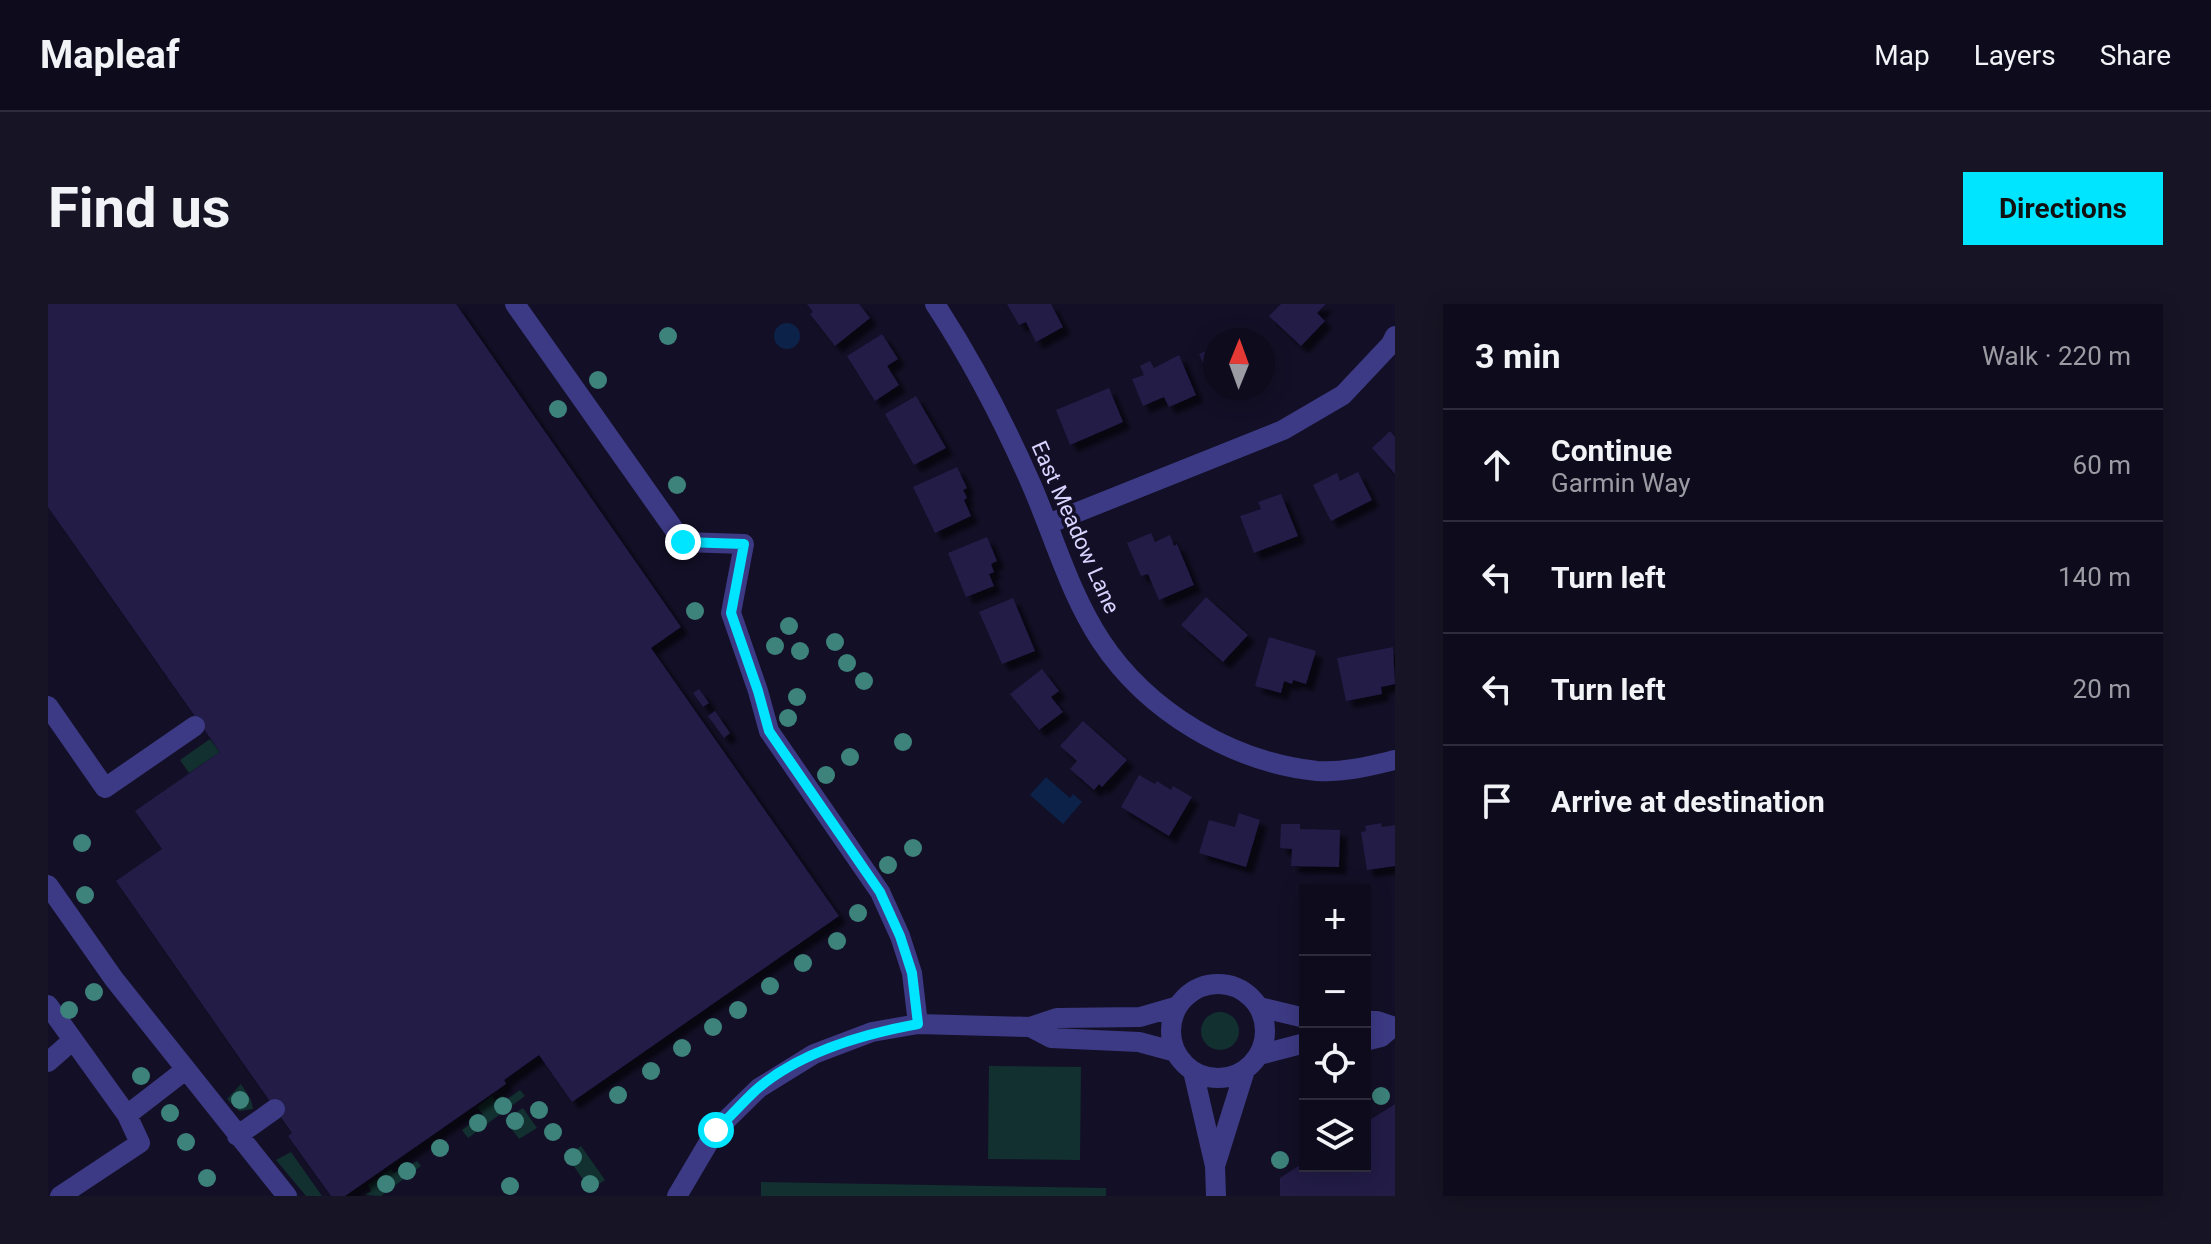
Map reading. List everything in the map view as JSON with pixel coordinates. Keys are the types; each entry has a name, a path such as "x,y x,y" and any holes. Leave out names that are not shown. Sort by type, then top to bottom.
{"street":[{"path":"515,304 683,542 744,544 731,613 769,731 880,892 900,936 912,973 918,1024"},
{"name":"East Meadow Lane","path":"935,304 984,384 1068,575 1100,639 1133,683 1158,705 1200,732 1258,759 1318,771 1350,770 1395,760"},
{"path":"1048,524 1283,430 1343,395 1395,336"},
{"path":"48,706 105,788 195,726"},
{"path":"48,885 184,1071 287,1196"},
{"path":"1216,1196 1215,1166 1193,1071 1176,1052 1170,1029 1178,1006 1183,998 1199,987 1218,984 1237,988 1259,1007 1299,1017"},
{"path":"48,1005 127,1115 140,1143 60,1196"},
{"path":"677,1196 716,1130 759,1088 814,1054 872,1032 918,1024 1030,1027 1057,1018 1140,1017 1178,1006"},
{"path":"1215,1166 1265,1026 1259,1007"},
{"path":"1371,1021 1394,1027"},
{"path":"1030,1027 1051,1038 1139,1042 1176,1052"},
{"path":"1371,1040 1381,1037 1394,1027"},
{"path":"48,1062 73,1040"},
{"path":"1193,1071 1216,1078 1299,1045"},
{"path":"127,1115 184,1071"},
{"path":"237,1136 275,1109"}],"green space":[{"path":"210,739 220,752 189,773 180,760"},
{"path":"1220,1012 1233,1018 1239,1031 1233,1044 1220,1050 1207,1044 1201,1031 1207,1018"},
{"path":"989,1066 1081,1067 1080,1160 988,1159"},
{"path":"241,1084 253,1109 239,1111 227,1099"},
{"path":"520,1090 525,1096 468,1138 462,1130 483,1115 477,1107 492,1096 495,1100 502,1095 506,1100"},
{"path":"523,1108 537,1128 519,1139 505,1120"},
{"path":"581,1146 605,1180 590,1190 567,1156"},
{"path":"291,1152 322,1196 306,1196 276,1160"},
{"path":"417,1161 421,1166 381,1196 365,1195 371,1191 368,1185 391,1169 394,1173"},
{"path":"761,1182 1106,1188 1106,1196 761,1196"}],"water":[{"path":"787,323 796,327 800,336 796,345 787,349 778,345 774,336 778,327"},
{"path":"1046,777 1070,798 1073,794 1082,802 1063,824 1030,795"}],"building":[{"path":"48,304 456,304 681,627 651,648 839,916 572,1102 539,1055 504,1080 506,1084 345,1196 331,1196 288,1136 292,1133 116,881 162,849 135,811 220,752 48,507"},
{"path":"807,304 859,304 870,318 835,346 810,314 813,312"},
{"path":"1007,304 1051,304 1063,327 1036,342 1026,322 1019,325"},
{"path":"1281,304 1326,304 1317,313 1325,321 1301,346 1269,316"},
{"path":"882,334 898,359 887,366 899,385 875,401 847,356"},
{"path":"1179,355 1196,395 1169,407 1164,397 1143,406 1132,379 1144,375 1140,366 1150,361 1154,368"},
{"path":"1109,388 1123,422 1070,445 1056,410"},
{"path":"916,396 946,448 914,465 885,414"},
{"path":"1390,431 1395,437 1395,474 1372,448"},
{"path":"957,467 967,488 963,490 967,498 964,500 971,516 935,533 913,487"},
{"path":"1358,472 1372,500 1331,521 1313,485 1337,473 1340,481"},
{"path":"1281,494 1298,536 1254,553 1240,516 1261,509 1258,502"},
{"path":"1151,533 1155,542 1170,535 1174,546 1177,544 1194,585 1159,600 1148,574 1141,576 1127,543"},
{"path":"987,537 997,561 991,564 994,572 989,574 994,586 966,597 948,553"},
{"path":"1206,597 1248,635 1223,662 1181,625"},
{"path":"1013,598 1035,651 1002,664 979,612"},
{"path":"1269,637 1316,651 1306,684 1284,681 1281,693 1255,686"},
{"path":"1393,647 1395,684 1381,687 1382,694 1346,701 1337,658"},
{"path":"1042,669 1059,691 1051,697 1063,712 1039,730 1010,694"},
{"path":"699,689 709,703 703,707 693,693"},
{"path":"715,711 730,733 724,738 708,716"},
{"path":"1083,721 1127,760 1102,787 1099,784 1094,790 1070,769 1077,761 1060,746"},
{"path":"1139,775 1171,790 1173,786 1192,797 1169,836 1121,807"},
{"path":"1239,813 1260,820 1246,867 1199,853 1209,820 1235,827"},
{"path":"1381,823 1382,827 1395,825 1395,866 1367,870 1361,832 1366,831 1365,826"},
{"path":"1281,824 1300,824 1300,829 1340,830 1339,867 1291,866 1292,849 1280,848"},
{"path":"1395,1104 1395,1196 1280,1196 1280,1178 1299,1166 1299,1172 1371,1172 1371,1119"}],"route":[{"path":"683,542 744,544 731,613 769,731 880,892 900,936 912,973 918,1024 872,1032 814,1054 759,1088 716,1130"}]}
